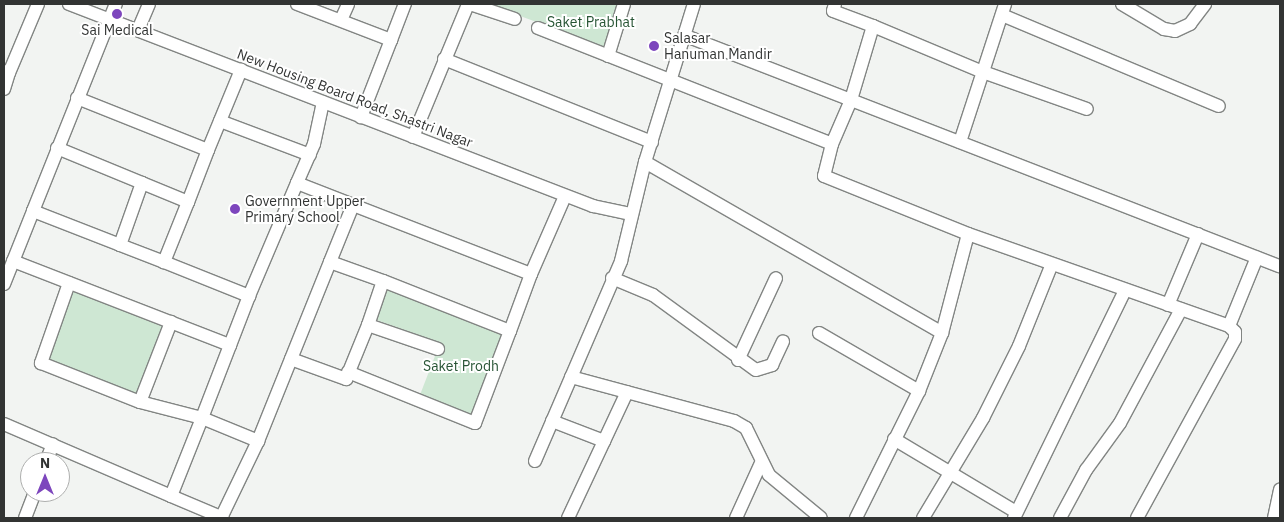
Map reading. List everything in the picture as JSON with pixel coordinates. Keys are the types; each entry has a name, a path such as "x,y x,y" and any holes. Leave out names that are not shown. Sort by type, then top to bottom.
{"street":[{"path":"4,88 6,72 38,4"},
{"name":"New Housing Board Road, Shastri Nagar","path":"69,4 565,196 593,206 631,214"},
{"path":"4,284 116,4"},
{"path":"138,30 149,4"},
{"path":"297,4 390,40"},
{"path":"341,20 348,4"},
{"path":"361,117 405,4"},
{"path":"413,137 444,59 469,4 515,19"},
{"path":"608,56 624,4"},
{"path":"535,461 612,278 621,261 645,162 686,36 694,4"},
{"path":"835,4 833,11 983,72 1087,109"},
{"path":"1122,4 1164,29 1175,31 1190,24 1205,4"},
{"path":"960,142 1004,9 1218,106"},
{"path":"873,26 851,100 832,144 824,176 968,234 1229,326 1235,332 1235,339 1137,518"},
{"path":"538,28 832,144"},
{"path":"686,36 1280,266"},
{"path":"444,59 652,142"},
{"path":"164,262 242,70"},
{"path":"77,98 208,150"},
{"path":"171,496 249,296 310,155 323,102"},
{"path":"220,121 310,155"},
{"path":"57,148 188,202"},
{"path":"645,162 942,333"},
{"path":"120,245 142,183"},
{"path":"297,183 531,274"},
{"path":"348,372 475,423 531,274 565,196"},
{"path":"4,424 222,518 258,441 353,205"},
{"path":"33,211 249,296"},
{"path":"856,518 919,391 942,333 968,234"},
{"path":"1168,304 1198,234"},
{"path":"1229,326 1257,257"},
{"path":"13,261 230,345"},
{"path":"330,262 384,281 510,331"},
{"path":"923,518 951,472 1019,346 1052,264"},
{"path":"612,278 653,295 738,360 756,370 766,370 772,365 783,341"},
{"path":"738,360 776,278"},
{"path":"291,359 346,379 384,281"},
{"path":"69,283 41,363 140,402 202,418 258,441"},
{"path":"894,439 951,472 1015,515 1125,290"},
{"path":"1060,518 1086,470 1120,423 1181,309"},
{"path":"140,402 171,322"},
{"path":"368,325 438,349"},
{"path":"819,333 919,391"},
{"path":"571,377 734,421 746,428 761,463 769,475 821,518"},
{"path":"568,518 626,392"},
{"path":"552,421 604,441"},
{"path":"50,452 53,444"},
{"path":"736,518 761,463"},
{"path":"1277,512 1280,490"},
{"path":"28,517 32,502"}],"green space":[{"name":"Saket Prabhat","path":"488,4 618,4 604,47"},
{"name":"Saket Prodh","path":"386,286 504,333 472,417 418,400 440,343 374,319"},
{"path":"72,289 162,326 136,395 48,360"}],"place":[{"name":"Sai Medical","path":"117,14"},
{"name":"Salasar Hanuman Mandir","path":"654,46"},
{"name":"Government Upper Primary School","path":"235,209"}]}
